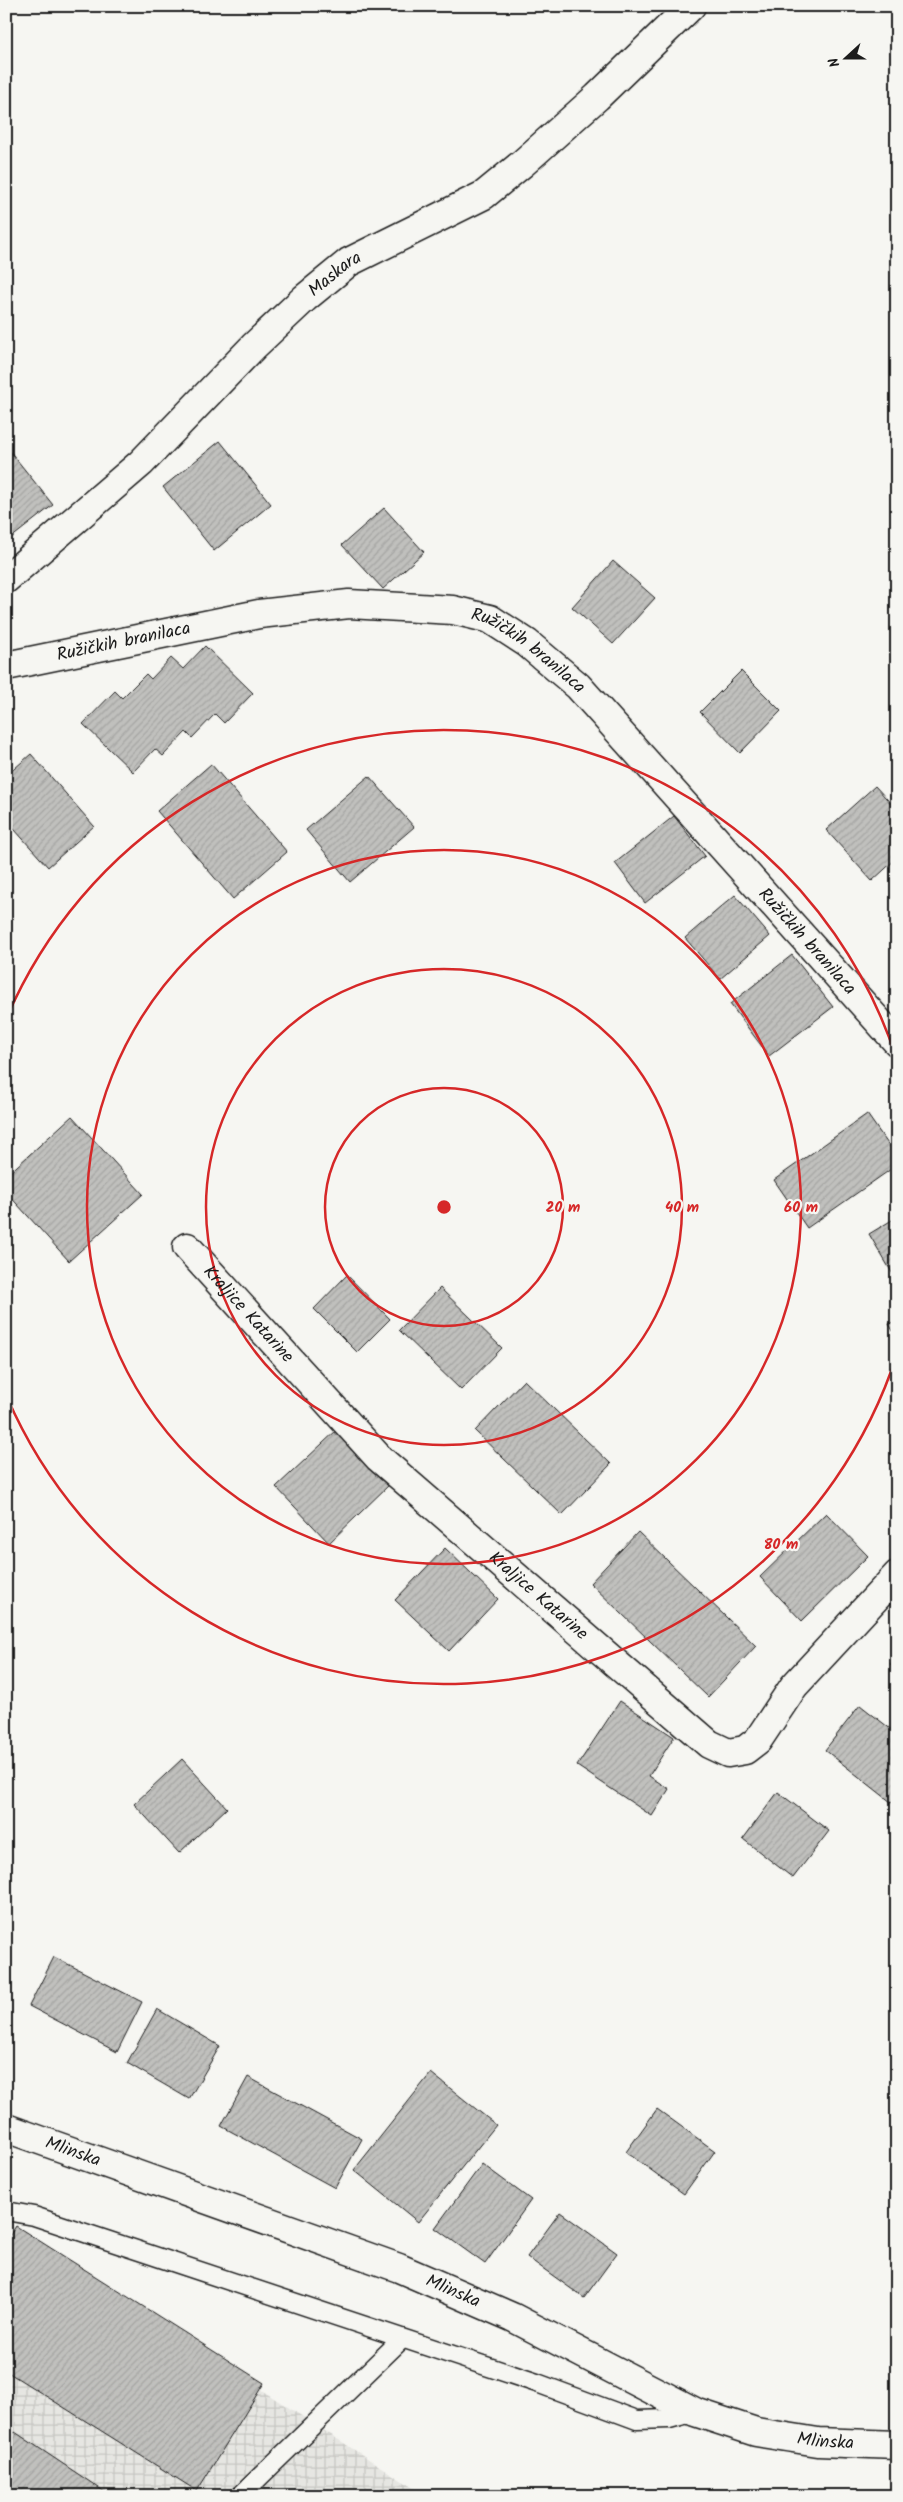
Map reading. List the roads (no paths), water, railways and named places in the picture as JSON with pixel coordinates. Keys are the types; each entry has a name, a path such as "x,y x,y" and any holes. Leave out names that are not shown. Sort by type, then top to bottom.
{"street":[{"name":"Maskara","path":"6,579 141,463 254,346 305,298 348,262 484,195 523,164 598,97 691,6"},
{"name":"Ružičkih branilaca","path":"6,666 259,614 349,604 453,610 490,618 527,643 578,686 897,1042"},
{"name":"Kraljice Katarine","path":"187,1247 379,1458 709,1744 728,1753 745,1750 758,1740 794,1686 897,1575"},
{"name":"Mlinska","path":"6,2128 399,2268 512,2318 694,2412 756,2432 818,2442 897,2445"}],"lane":[{"path":"6,2211 34,2216 537,2383 637,2420 669,2420 694,2412"},
{"path":"240,2496 402,2339"}]}
